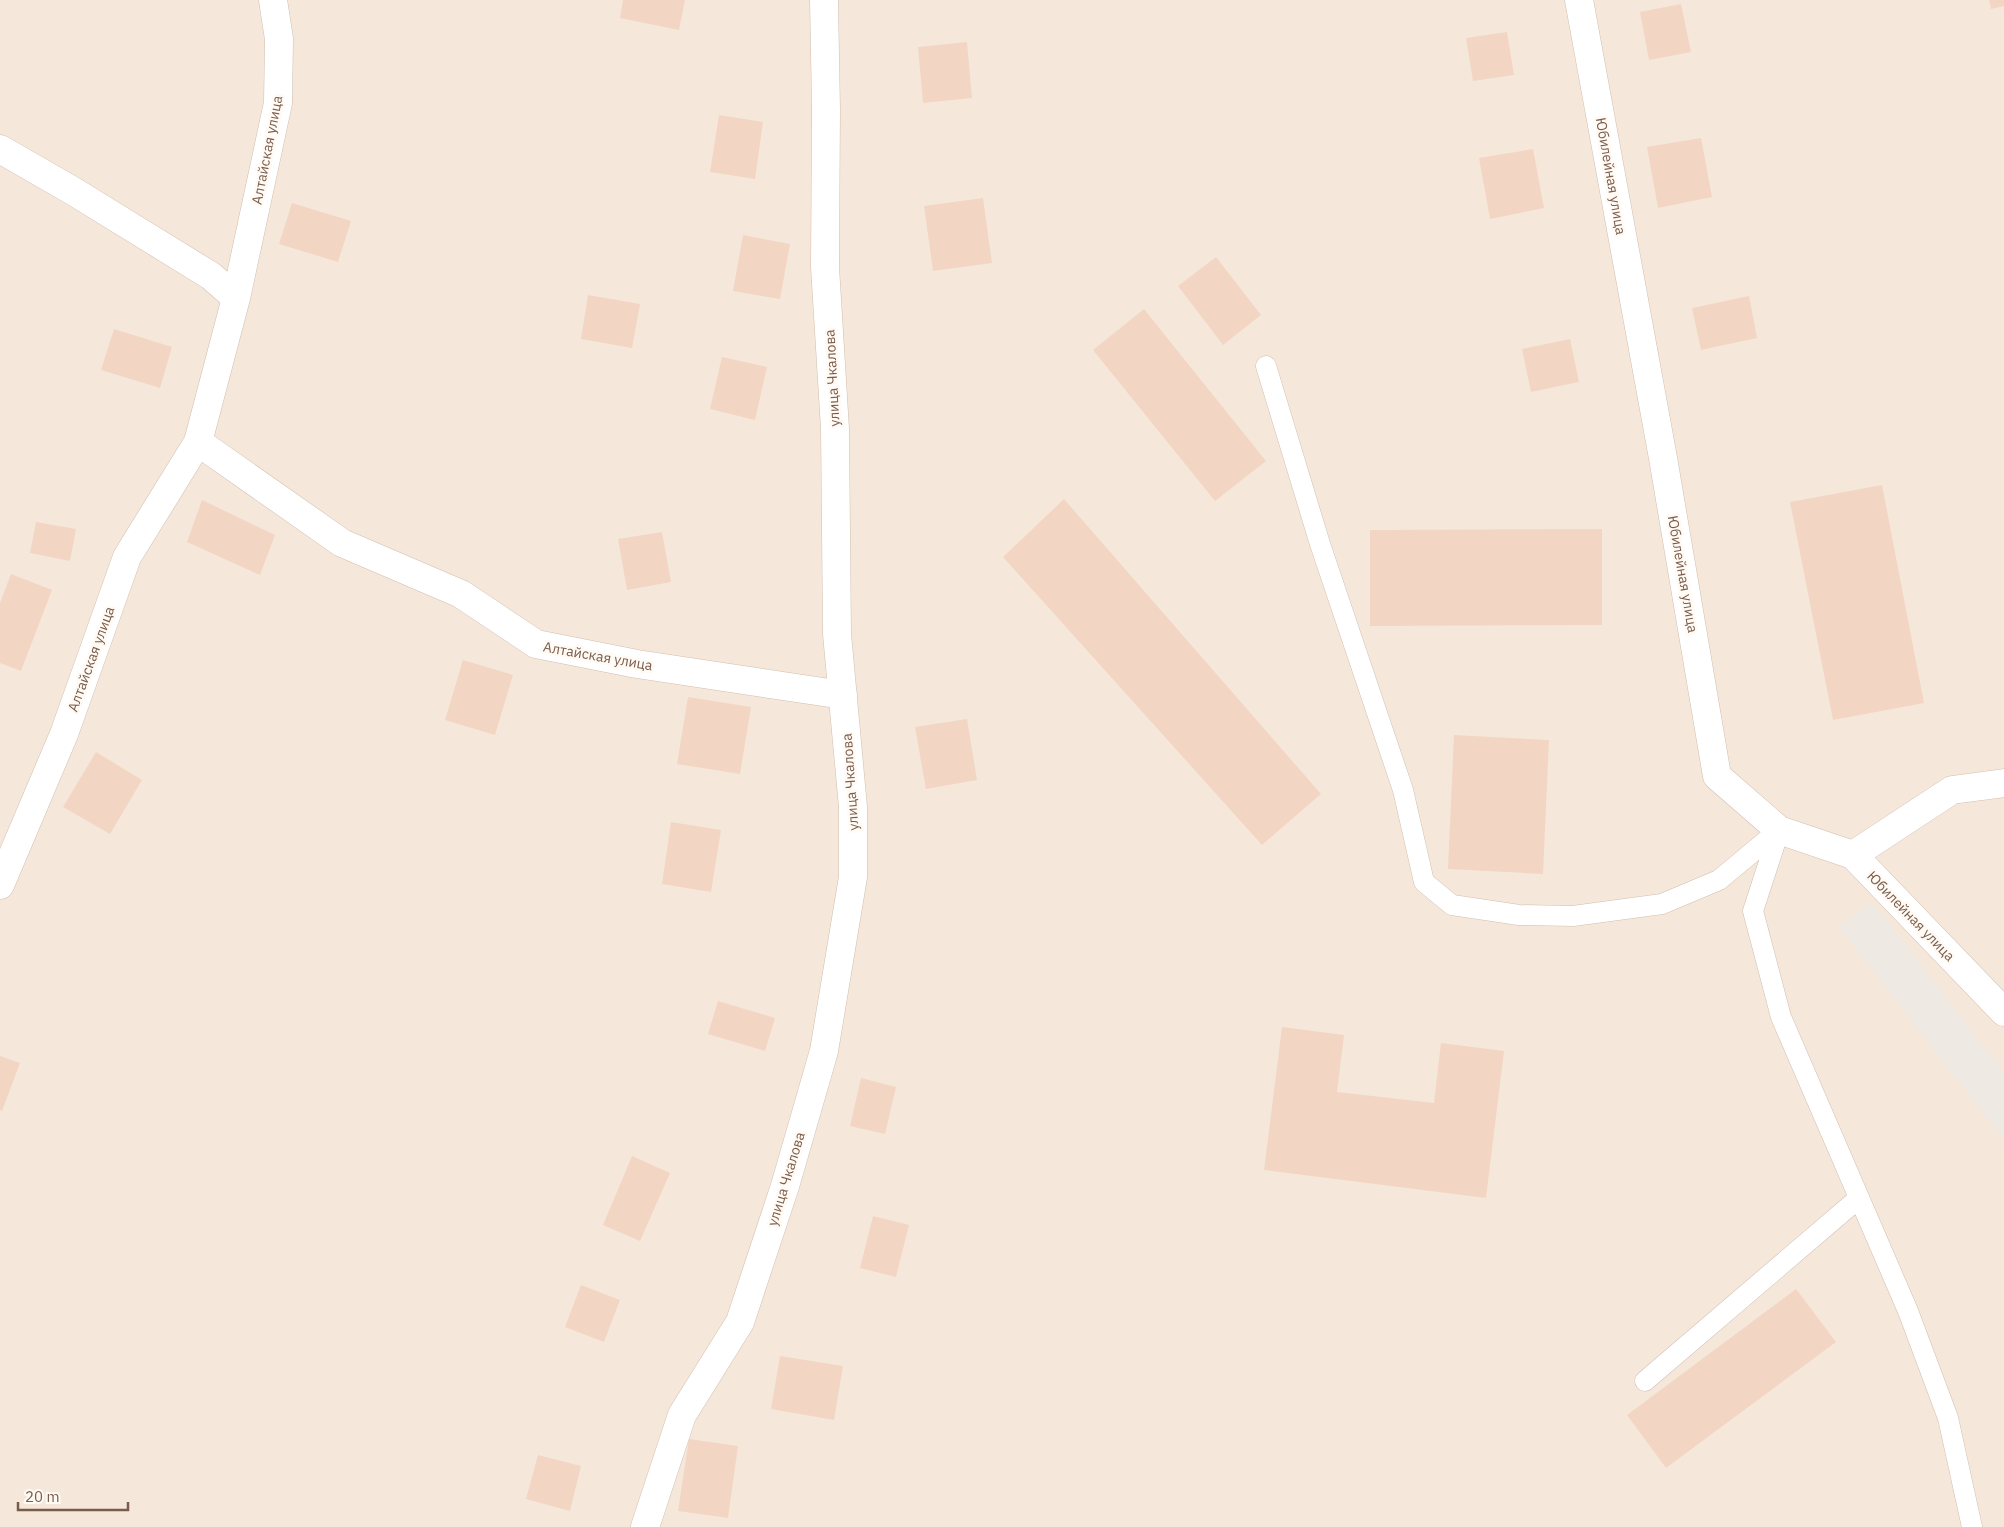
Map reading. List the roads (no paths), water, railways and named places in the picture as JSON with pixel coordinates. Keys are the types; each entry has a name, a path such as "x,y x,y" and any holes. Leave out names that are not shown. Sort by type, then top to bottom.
{"street":[{"name":"Алтайская улица","path":"0,885 64,734 127,557 198,442 236,298 278,103 279,39 273,0"},
{"name":"улица Чкалова","path":"645,1527 682,1415 740,1322 785,1186 824,1051 853,877 853,807 837,634 835,429 825,267 826,109 824,0"},
{"name":"Юбилейная улица","path":"1579,0 1665,468 1717,776 1779,830 1853,855 2004,1012"},
{"path":"0,149 74,190 211,276 236,298"},
{"name":"Алтайская улица","path":"198,442 342,543 461,594 536,644 636,664 843,695"},
{"path":"1853,855 1952,790 2004,782"}],"lane":[{"path":"1266,366 1320,544 1403,790 1424,882 1452,905 1519,915 1574,916 1662,904 1720,880 1779,830"},
{"path":"1779,830 1752,911 1781,1017 1908,1311 1948,1418 1972,1527"},
{"path":"1645,1381 1859,1198"}]}
